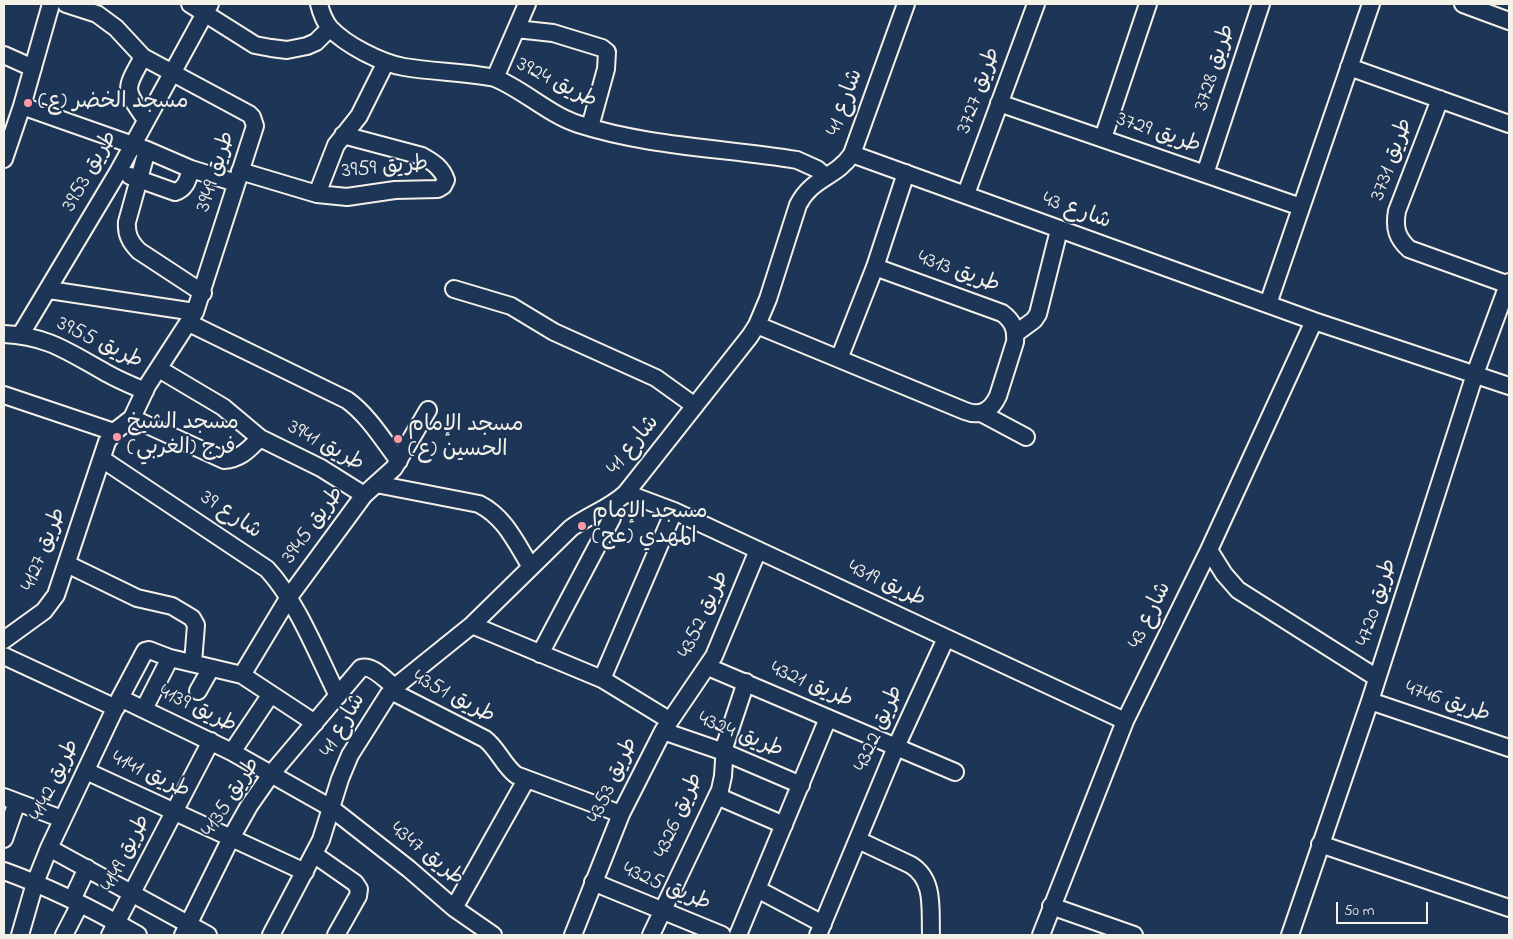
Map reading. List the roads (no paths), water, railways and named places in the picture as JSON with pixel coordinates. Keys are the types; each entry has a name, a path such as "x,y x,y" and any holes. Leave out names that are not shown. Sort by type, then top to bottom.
{"street":[{"path":"4,159 22,106 51,4"},
{"name":"طريق 3949","path":"66,4 87,10 107,20 143,57 252,117 255,126 203,293 192,318 144,391 132,418 114,432"},
{"path":"190,4 208,9 255,45 287,50 316,42 330,28 324,19 319,4"},
{"path":"495,78 527,4"},
{"name":"طريق 3727","path":"966,194 1036,4"},
{"path":"1102,138 1148,4"},
{"name":"طريق 3728","path":"1205,174 1261,4"},
{"path":"1268,304 1371,4"},
{"path":"1467,4 1509,21"},
{"name":"شارع 41","path":"270,935 322,840 340,780 350,755 393,689 472,625 571,528 607,508 626,493 742,347 757,325 768,299 798,205 808,188 839,168 852,154 899,7"},
{"name":"طريق 3953","path":"21,334 118,172 140,148 146,120 208,9"},
{"name":"طريق 3924","path":"330,28 356,47 386,62 404,67 477,74 495,78 566,119 590,127 659,143 798,160 817,169 825,176"},
{"path":"516,29 553,33 602,48 607,52 606,69 590,127"},
{"path":"4,55 33,68"},
{"path":"143,57 128,89 132,100 146,120"},
{"path":"317,194 336,145 363,109 386,62"},
{"name":"طريق 3731","path":"1349,67 1509,124"},
{"name":"طريق 3731","path":"1440,98 1397,211 1396,232 1401,242 1410,249 1509,284 1475,374"},
{"name":"طريق 3729","path":"999,103 1301,207"},
{"name":"طريق 3959","path":"22,106 140,148 191,169 317,194 347,197 395,190 438,188 443,186 446,180 443,172 433,162 422,156 343,135"},
{"path":"140,148 139,180 126,230 129,238 139,250 203,293"},
{"name":"شارع 43","path":"852,154 1314,321 1509,386"},
{"path":"118,172 175,192 180,190 186,183 191,169"},
{"path":"839,359 875,267 906,173"},
{"path":"757,325 972,414 981,414 989,410 994,404 1016,334 1034,320 1038,314 1059,230"},
{"name":"طريق 4313","path":"875,267 1002,313 1009,318 1016,334"},
{"path":"454,289 511,306 554,332 656,378 695,406"},
{"path":"49,290 192,318 356,406 399,461"},
{"name":"شارع 43","path":"1041,935 1125,721 1209,550 1314,321"},
{"name":"طريق 3955","path":"4,334 21,334 55,344 104,372 144,391"},
{"path":"159,369 223,407 260,438"},
{"name":"طريق 4720","path":"1290,935 1370,701 1475,374"},
{"path":"4,395 114,432 107,442 102,459"},
{"name":"طريق 3945","path":"242,675 289,598 370,489 388,475 399,461 428,410"},
{"path":"981,414 1026,437"},
{"name":"طريق 3941","path":"132,418 216,458 224,460 233,460 241,456 260,438 321,468 370,489"},
{"name":"طريق 4127","path":"4,640 36,617 51,604 56,595 102,459"},
{"name":"شارع 39","path":"102,459 267,568 279,581 289,598 338,696"},
{"path":"370,489 479,504 499,517 531,567"},
{"name":"طريق 4319","path":"626,493 674,511 1125,721"},
{"path":"540,654 612,518 612,513 607,508"},
{"path":"602,679 674,511"},
{"name":"طريق 4352","path":"666,725 708,667 717,651 758,550"},
{"path":"1209,550 1224,574 1238,590 1377,678"},
{"path":"67,564 136,598 172,606 192,618 196,625 193,663"},
{"path":"472,625 602,679 666,725"},
{"name":"طريق 4322","path":"757,889 820,929 896,747 946,638"},
{"name":"طريق 4142","path":"20,935 35,883 49,848 145,651 149,650 170,658"},
{"name":"طريق 4139","path":"4,656 118,703 144,709 272,773 331,808"},
{"path":"144,709 170,658 242,675 316,723"},
{"path":"338,696 364,666 370,668 393,689"},
{"name":"طريق 4321","path":"708,667 955,772"},
{"path":"198,690 211,668"},
{"name":"طريق 4326","path":"651,935 717,796 723,776 724,752 746,682"},
{"name":"طريق 4351","path":"393,689 485,739 495,748 509,770 526,780 621,814"},
{"path":"232,752 271,694"},
{"name":"طريق 4135","path":"185,930 249,806 272,773 338,696"},
{"name":"طريق 4746","path":"1370,701 1509,748"},
{"name":"طريق 4324","path":"738,935 828,718"},
{"name":"طريق 4324","path":"666,725 801,785"},
{"name":"طريق 4353","path":"573,935 621,814 666,725"},
{"name":"طريق 4149","path":"114,929 211,741"},
{"name":"طريق 4141","path":"86,771 305,872"},
{"path":"454,908 526,780"},
{"path":"717,796 784,825"},
{"path":"4,840 10,799 62,819"},
{"name":"طريق 4347","path":"331,808 409,868 454,908 493,935"},
{"path":"858,840 911,864 925,876 928,885 931,935"},
{"path":"1320,844 1509,908"},
{"path":"49,848 133,893 185,930 208,935"},
{"path":"314,855 355,883 359,889 358,896 336,935"},
{"path":"64,935 87,868"},
{"path":"4,871 76,902 114,929 138,935"},
{"name":"طريق 4325","path":"593,882 722,935"},
{"path":"1051,906 1134,935"}],"place":[{"name":"مسجد الخضر (ع)","path":"28,103"},
{"name":"مسجد الشيخ فرج (الغربي)","path":"117,437"},
{"name":"مسجد الإمام الحسين (ع)","path":"398,439"},
{"name":"مسجد الإمام المهدي (عج)","path":"582,526"}]}
